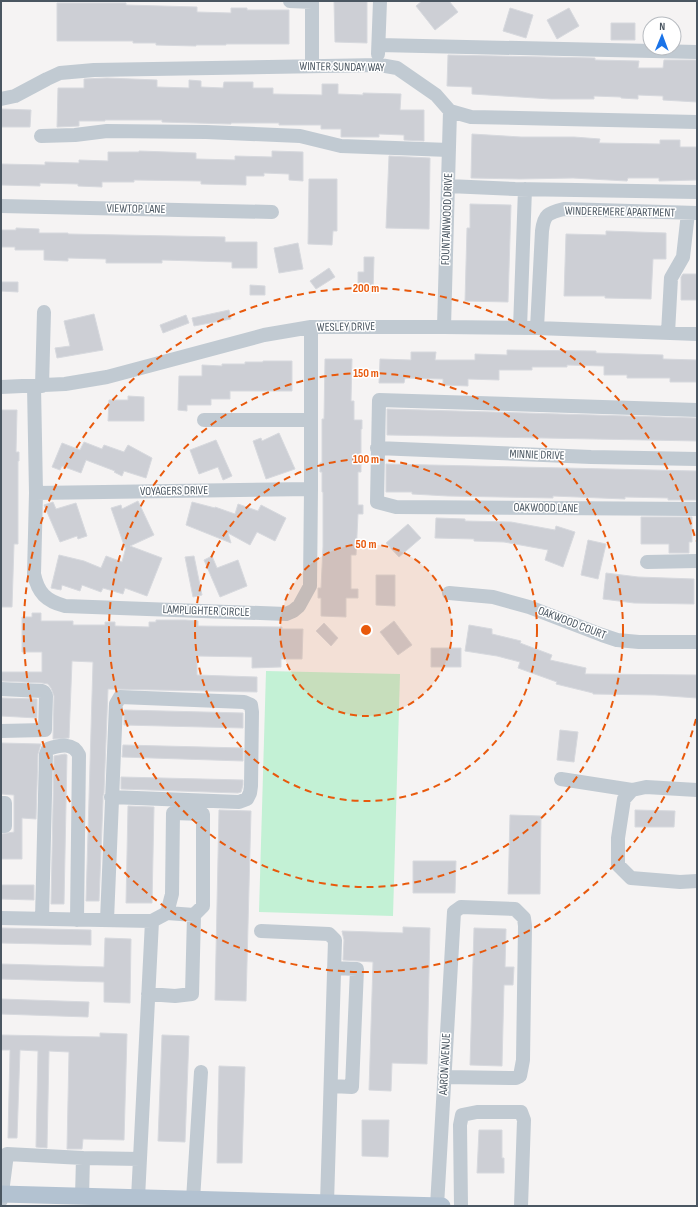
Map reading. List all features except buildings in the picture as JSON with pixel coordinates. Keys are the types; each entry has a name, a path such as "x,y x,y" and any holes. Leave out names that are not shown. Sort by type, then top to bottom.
{"main road":[{"path":"1,1196 57,1201 138,1198 193,1200 222,1203 442,1206"}],"street":[{"path":"290,1 312,1 312,66"},
{"path":"378,65 380,1"},
{"path":"379,45 697,52"},
{"name":"WINTER SUNDAY WAY","path":"1,99 15,96 47,79 60,74 94,70 378,65 396,68 436,95 450,111"},
{"path":"450,111 471,117 697,122"},
{"name":"FOUNTAINWOOD DRIVE","path":"444,326 450,111"},
{"path":"41,136 75,135 107,131 206,132 300,136 341,146 449,150"},
{"path":"448,186 697,192"},
{"path":"520,328 525,189"},
{"name":"VIEWTOP LANE","path":"1,206 272,212"},
{"name":"WINDEREMERE APARTMENT","path":"537,328 543,220 551,212 564,209 692,213 683,257 671,278 668,333"},
{"name":"LAMPLIGHTER CIRCLE","path":"44,312 38,386 34,574 36,585 44,596 55,603 65,606 286,614 299,606 310,586 312,328"},
{"name":"WESLEY DRIVE","path":"1,387 65,384 107,377 264,335 312,328 444,326 697,334"},
{"path":"377,448 378,400 697,410"},
{"path":"204,420 311,420"},
{"name":"MINNIE DRIVE","path":"377,448 591,457 697,459"},
{"name":"OAKWOOD LANE","path":"377,448 377,502 396,507 697,509"},
{"name":"VOYAGERS DRIVE","path":"36,493 311,489"},
{"path":"647,562 697,561"},
{"name":"OAKWOOD COURT","path":"449,593 493,597 529,607 617,640 639,642 697,642"},
{"path":"1,689 42,691 46,696 45,730 1,731"},
{"path":"107,920 111,797 116,704 120,697 244,702 251,705 250,793 247,799 239,802 111,797"},
{"path":"42,919 46,754 48,749 56,746 71,746 77,749 79,755 76,920"},
{"path":"561,779 632,790 646,787 697,790"},
{"path":"632,790 624,799 618,838 618,865 631,878 680,882 697,881"},
{"path":"1,803 5,803 5,826 1,826"},
{"path":"148,994 174,996 192,994 194,915 203,906 203,814 173,813 172,894 167,913"},
{"name":"AARON AVENUE","path":"436,1206 454,912 461,907 515,909 524,918 526,926 522,1068 520,1076 516,1078 444,1077"},
{"path":"1,918 152,921 167,913 194,915"},
{"path":"138,1198 152,921"},
{"path":"261,931 329,934 335,940 331,1086 337,1204"},
{"path":"331,1086 352,1087 357,968 334,968"},
{"path":"193,1200 201,1072"},
{"path":"461,1206 460,1125 462,1115 477,1112 521,1112 524,1120 521,1206"},
{"path":"1,1196 7,1154 140,1160"},
{"path":"83,1158 87,1200"}],"green space":[{"path":"266,671 400,674 393,916 259,912"}]}
